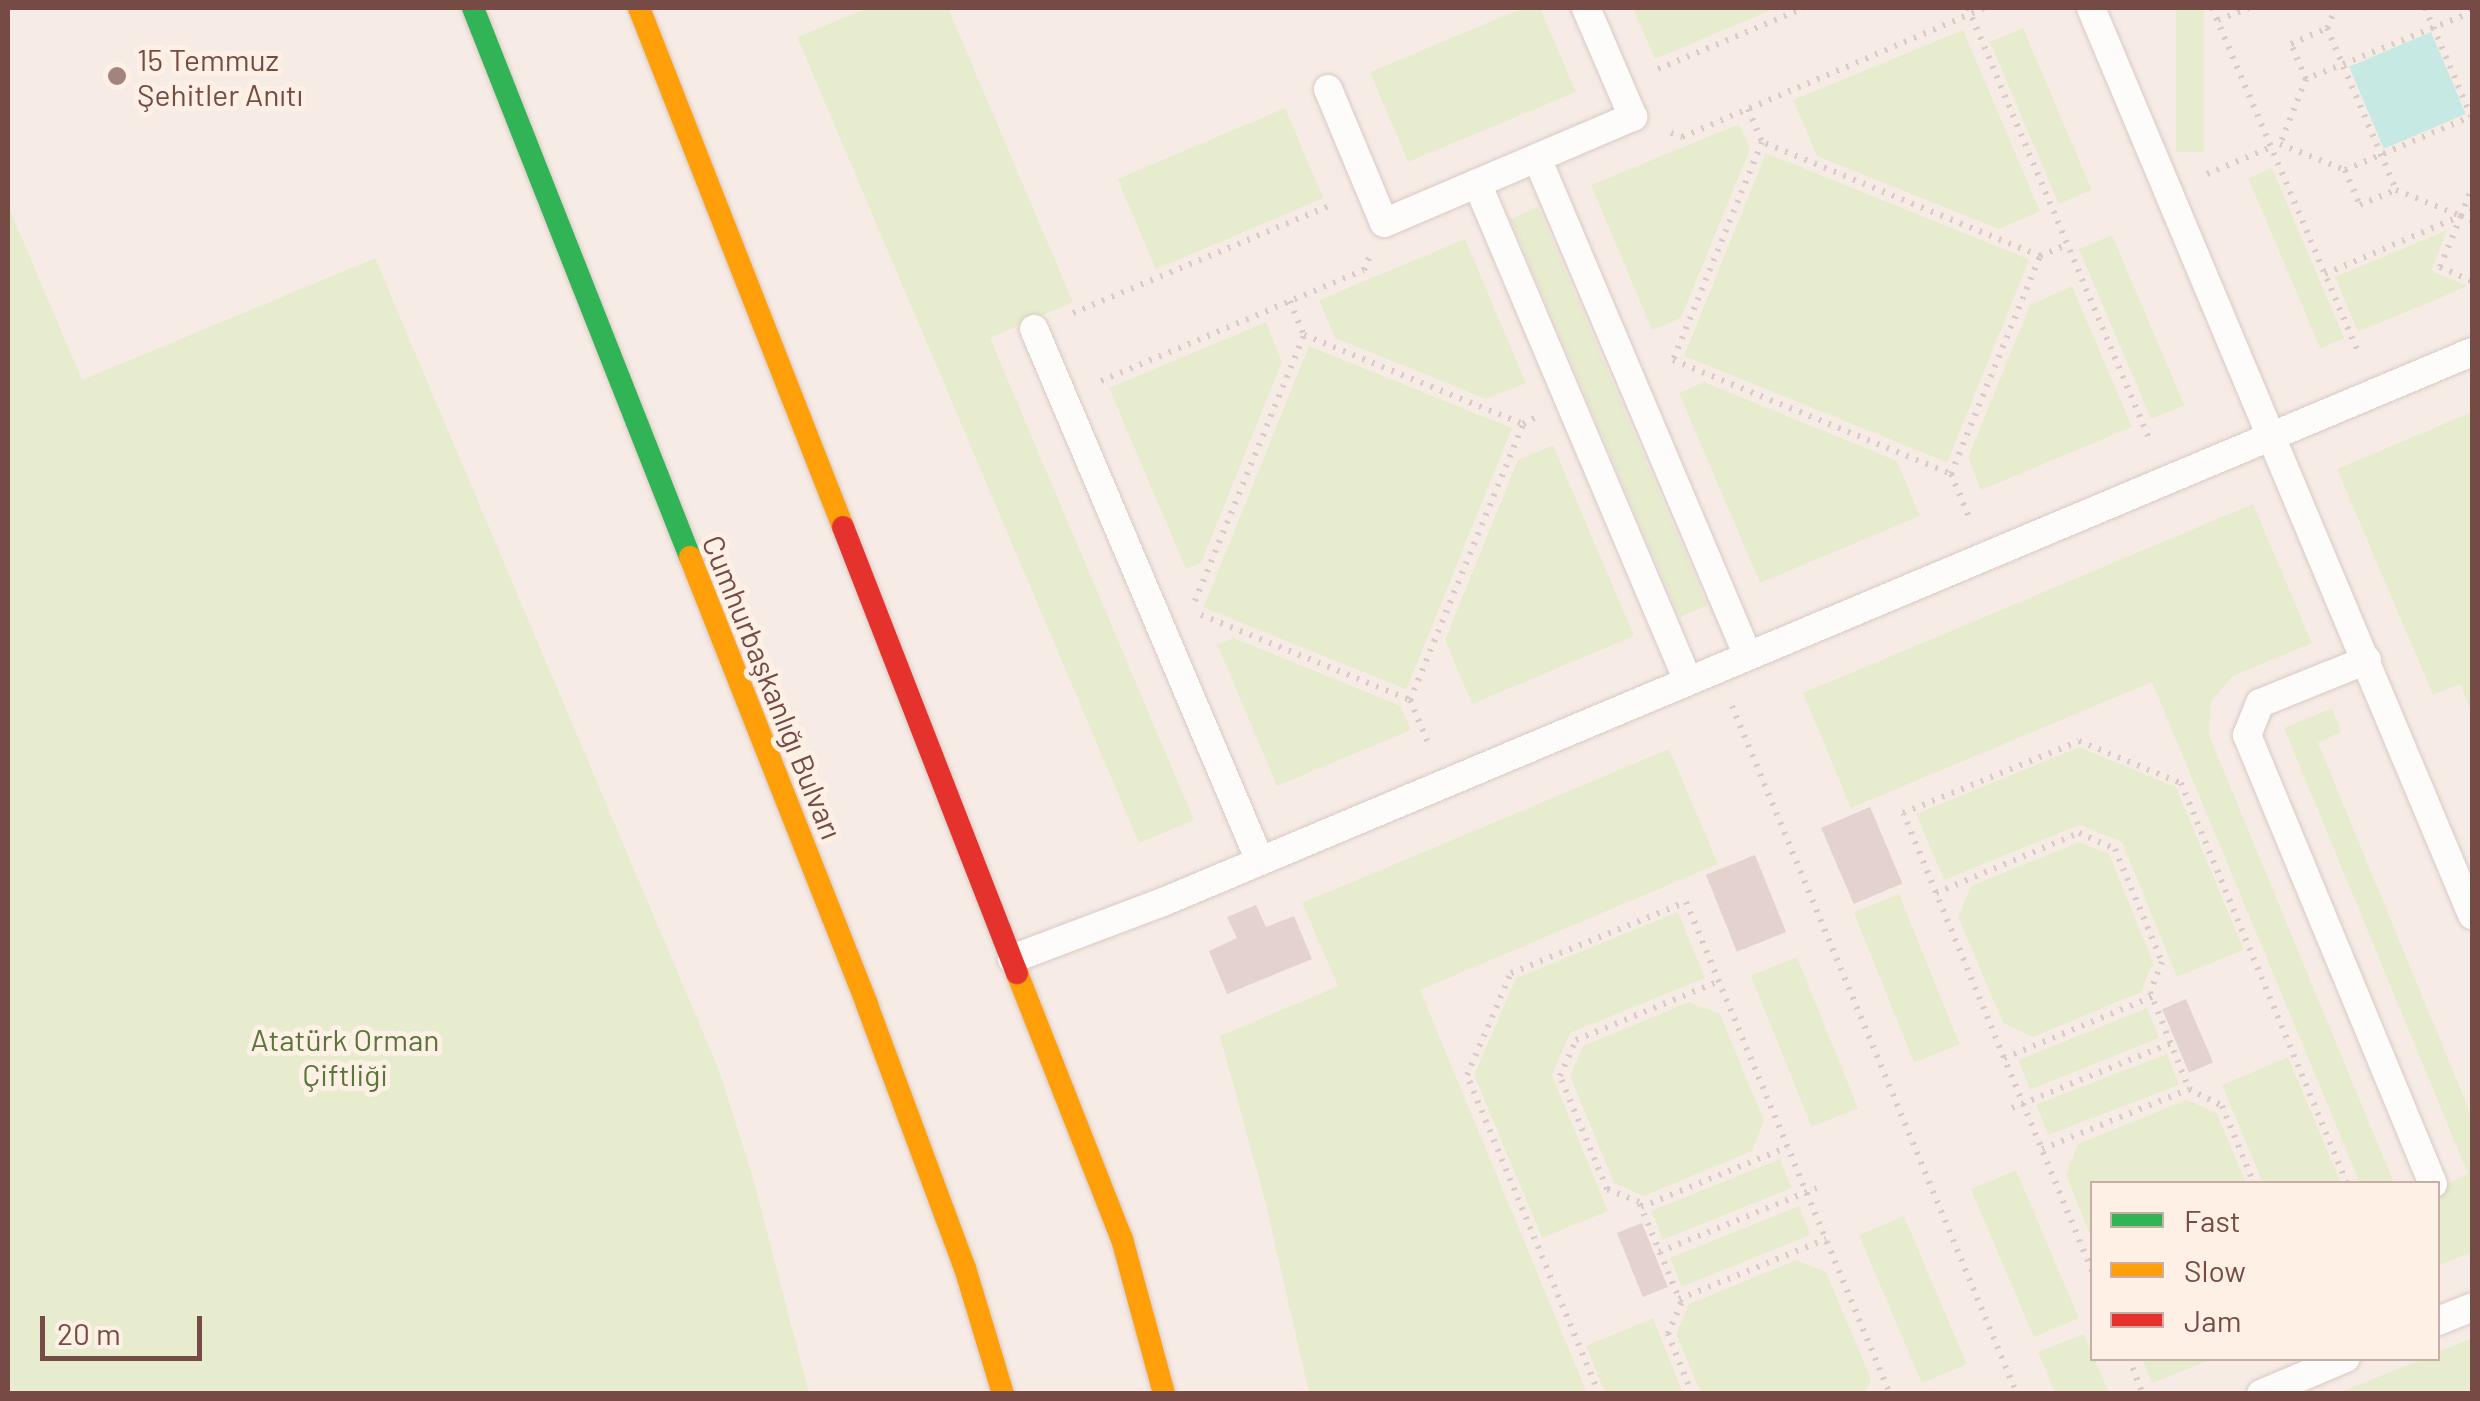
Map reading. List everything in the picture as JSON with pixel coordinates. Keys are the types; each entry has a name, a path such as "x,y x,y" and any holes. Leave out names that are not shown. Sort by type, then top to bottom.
{"main road":[{"name":"Cumhurbaşkanlığı Bulvarı","path":"474,8 867,1006 965,1268 1002,1394"},
{"path":"639,8 1122,1239 1164,1394"}],"lane":[{"path":"1328,89 1384,223 1633,117 1586,8"},
{"path":"2091,8 2472,914"},
{"path":"1537,158 1748,656"},
{"path":"1477,184 1688,682"},
{"path":"1034,329 1260,861"},
{"path":"1012,959 1260,861 2472,352"},
{"path":"2367,660 2260,703 2247,735 2432,1181"},
{"path":"2440,1320 2472,1307"},
{"path":"2261,1394 2339,1361"}],"path":[{"path":"1620,85 1804,8"},
{"path":"1682,137 1970,10 1984,8"},
{"path":"2212,8 2276,146 2375,392"},
{"path":"2218,20 2249,8"},
{"path":"2306,79 2291,44 2327,28 2336,8"},
{"path":"2169,190 2276,146 2345,170 2472,117 2425,8"},
{"path":"1970,10 2166,480"},
{"path":"2276,146 2306,79 2470,10"},
{"path":"2327,28 2396,190"},
{"path":"1748,109 1762,142 2040,256"},
{"path":"1762,142 1674,360 1952,474 2040,256 2066,244"},
{"path":"2345,170 2360,205 2396,190 2472,221"},
{"path":"2472,188 2440,268 2472,281"},
{"path":"1034,329 1370,189"},
{"path":"2325,274 2472,211"},
{"path":"1063,397 1364,270"},
{"path":"1290,301 1304,335 1191,611 1410,700 1523,424 1304,335"},
{"path":"1717,669 2016,1394"},
{"path":"2090,1266 1903,813 2079,741 2181,782 2346,1181"},
{"path":"1936,892 2078,833 2115,848 2162,962 2152,997 2189,1089 2222,1106 2253,1181"},
{"path":"1599,1394 1467,1075 1511,973 1686,902 1890,1394"},
{"path":"1692,1394 1668,1334 1679,1299 1640,1206 1607,1189 1560,1076 1576,1040 1719,981"},
{"path":"2004,1058 2152,997"},
{"path":"2012,1108 2170,1043"},
{"path":"2042,1149 2189,1089"},
{"path":"1640,1206 1788,1146"},
{"path":"1659,1252 1817,1188"},
{"path":"1679,1299 1826,1239"},
{"path":"2130,1361 2143,1394"}],"green space":[{"path":"867,8 948,8 1073,302 990,338 1194,820 1139,843 797,37"},
{"path":"1523,8 1540,8 1576,92 1408,162 1370,72"},
{"path":"1633,8 1776,8 1655,59"},
{"path":"2176,8 2204,8 2204,152 2176,152"},
{"path":"2023,28 2092,190 2059,204 1990,42"},
{"path":"1963,30 2040,211 1999,229 1817,156 1793,100"},
{"path":"1285,108 1323,198 1156,269 1117,179"},
{"path":"1739,124 1750,149 1681,318 1652,330 1591,185"},
{"path":"1766,153 2029,259 1947,462 1684,356"},
{"path":"2272,168 2344,338 2320,348 2248,178"},
{"name":"Atatürk Orman Çiftliği","path":"8,205 82,380 375,258 719,1070 753,1178 809,1393 8,1393"},
{"path":"1538,207 1707,606 1680,617 1510,219"},
{"path":"2447,230 2431,271 2468,286 2358,332 2335,277"},
{"path":"2112,235 2184,405 2151,419 2079,249"},
{"path":"1465,239 1526,383 1486,399 1335,338 1319,300"},
{"path":"2072,286 2132,427 1981,490 1968,458 2030,305"},
{"path":"1266,322 1282,362 1201,563 1186,569 1109,388"},
{"path":"1309,346 1512,428 1406,690 1203,607"},
{"path":"1704,382 1897,461 1920,516 1760,583 1679,393"},
{"path":"2472,412 2472,714 2460,684 2433,695 2337,469"},
{"path":"1553,445 1634,636 1472,704 1445,640 1518,460"},
{"path":"2253,504 2312,643 2233,676 2211,701 2209,735 2393,1181 2359,1181 2152,682 1851,808 1803,693"},
{"path":"1234,638 1401,706 1411,730 1277,786 1217,644"},
{"path":"2332,708 2341,732 2318,743 2472,1117 2472,1252 2440,1265 2440,1187 2468,1174 2284,728"},
{"path":"2079,747 2176,787 2244,950 2177,977 2122,842 2079,825 1944,880 1916,814"},
{"path":"1669,749 1718,864 1420,990 1587,1393 1309,1393 1266,1205 1220,1036 1338,986 1302,903"},
{"path":"2079,842 2109,854 2153,962 2141,992 2033,1037 2003,1023 1958,917 1971,886"},
{"path":"1899,894 1960,1044 1914,1063 1854,912"},
{"path":"1678,912 1705,978 1570,1033 1552,1075 1608,1211 1542,1238 1474,1075 1516,978"},
{"path":"1797,957 1858,1108 1812,1127 1751,976"},
{"path":"1689,1002 1720,1014 1764,1121 1752,1151 1644,1196 1614,1183 1570,1076 1583,1046"},
{"path":"2147,1008 2159,1038 2030,1090 2018,1060"},
{"path":"2167,1054 2179,1085 2048,1135 2036,1104"},
{"path":"2288,1057 2340,1181 2262,1181 2222,1085"},
{"path":"2186,1100 2216,1112 2245,1181 2090,1181 2090,1235 2066,1174 2078,1144"},
{"path":"1780,1159 1792,1188 1663,1240 1651,1211"},
{"path":"2016,1170 2079,1318 2034,1337 1971,1189"},
{"path":"1799,1206 1811,1235 1682,1287 1670,1258"},
{"path":"1904,1216 1967,1364 1922,1383 1859,1235"},
{"path":"1796,1260 1826,1272 1871,1379 1865,1393 1701,1393 1676,1334 1689,1304"},
{"path":"1653,1318 1683,1393 1605,1393 1586,1346"},
{"path":"2084,1334 2090,1361 2095,1361 2109,1393 2055,1393 2038,1352"},
{"path":"2472,1338 2472,1393 2337,1393 2418,1361 2440,1361 2440,1351"},
{"path":"2143,1361 2208,1361 2152,1383"}],"water":[{"path":"2431,32 2466,114 2384,149 2349,67"}],"building":[{"path":"1870,807 1902,883 1854,904 1821,828"},
{"path":"1755,855 1786,932 1737,952 1706,875"},
{"path":"1256,905 1266,927 1294,916 1312,959 1227,994 1209,951 1237,938 1227,917"},
{"path":"2186,999 2213,1063 2189,1073 2162,1009"},
{"path":"1642,1223 1668,1287 1643,1297 1617,1233"}],"traffic: fast":[{"path":"473,8 690,557"}],"traffic: slow":[{"path":"639,8 843,527"},
{"path":"690,557 867,1005 965,1268 1003,1394"},
{"path":"1017,973 1122,1239 1164,1394"}],"traffic: jam":[{"path":"843,527 1017,973"}],"place":[{"name":"15 Temmuz Şehitler Anıtı","path":"117,76"}]}
